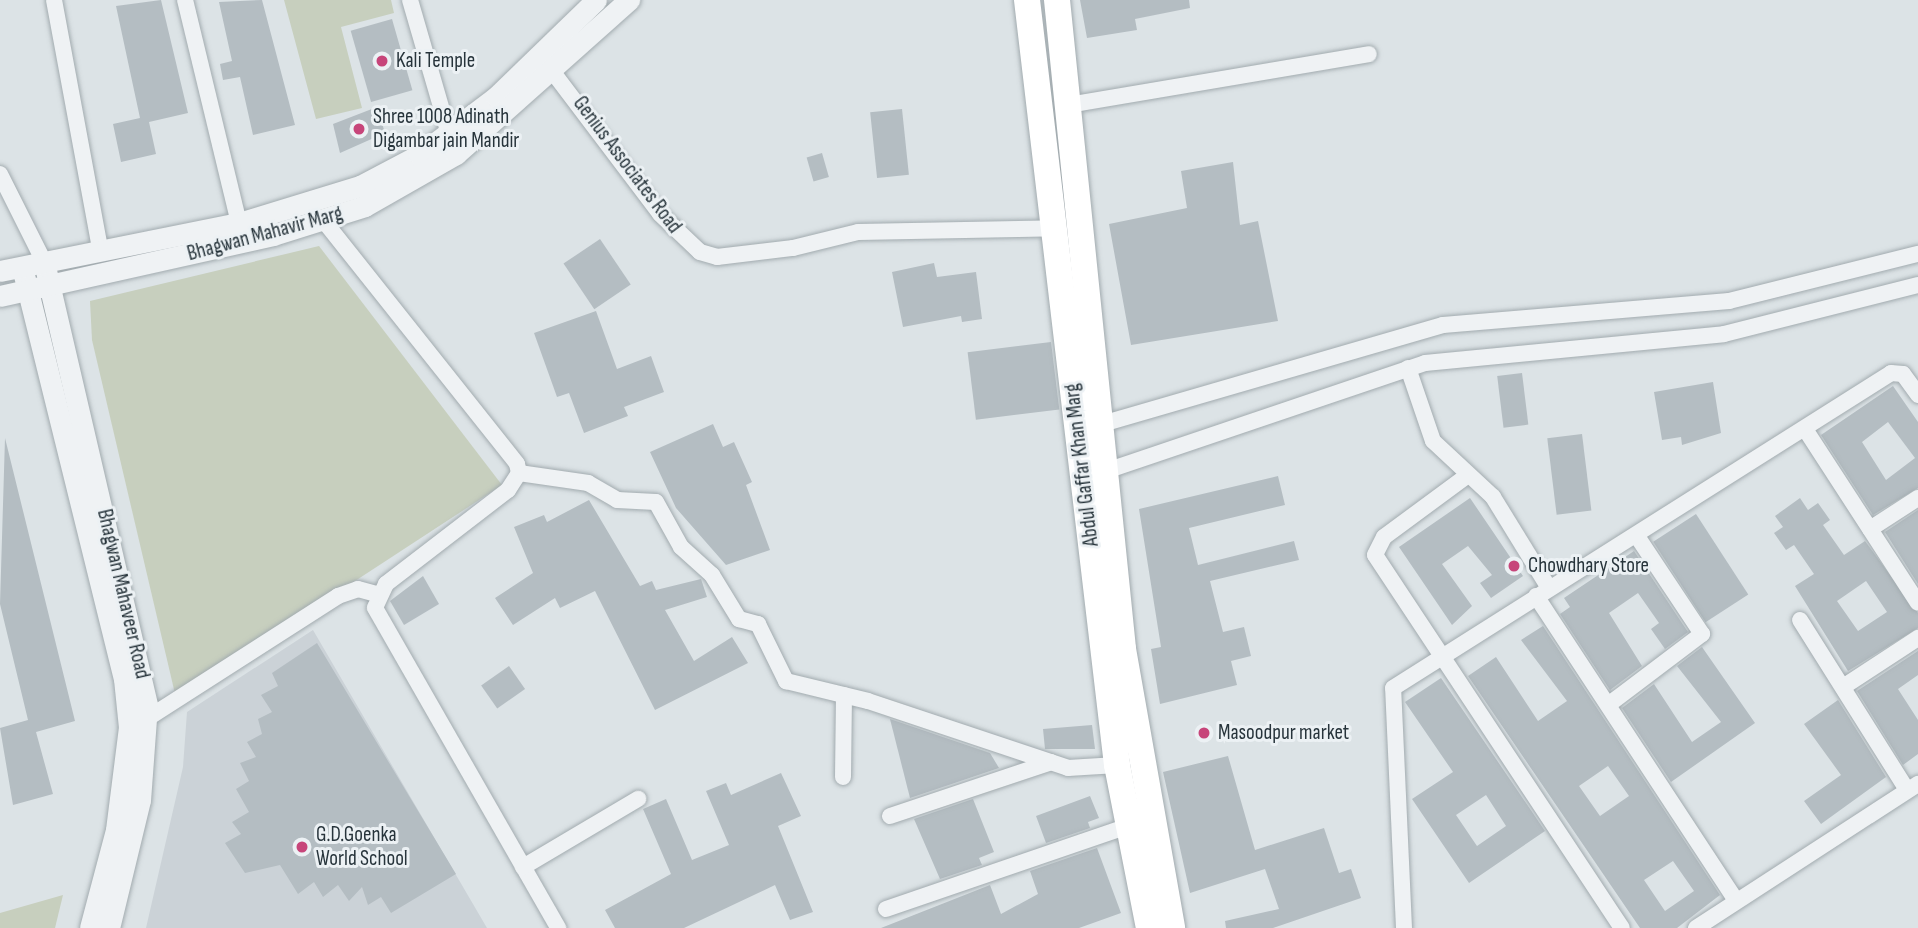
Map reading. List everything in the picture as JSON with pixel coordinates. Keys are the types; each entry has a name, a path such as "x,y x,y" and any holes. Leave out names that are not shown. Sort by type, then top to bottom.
{"main road":[{"name":"Abdul Gaffar Khan Marg","path":"1027,0 1058,228 1125,827 1149,928"},
{"name":"Abdul Gaffar Khan Marg","path":"1057,0 1124,649 1172,928"}],"street":[{"path":"54,0 101,253"},
{"path":"185,0 239,223"},
{"path":"410,0 449,134"},
{"name":"Bhagwan Mahavir Marg","path":"0,296 51,288 324,221 434,168 547,64 596,0"},
{"name":"Bhagwan Mahavir Marg","path":"0,271 101,253 239,223 360,186 449,134 547,64 629,0"},
{"path":"1068,105 1369,54"},
{"name":"Genius Associates Road","path":"547,64 660,214 700,252 717,257 793,248 858,232 1058,228"},
{"path":"1,179 44,262"},
{"path":"324,221 509,451 519,474"},
{"path":"1102,424 1443,325 1736,300 1918,254"},
{"name":"Bhagwan Mahaveer Road","path":"44,262 143,671 148,718 140,800 109,928"},
{"name":"Bhagwan Mahaveer Road","path":"22,267 124,679 129,727 116,830 90,928"},
{"path":"1106,471 1408,368 1486,354 1741,331 1918,285"},
{"path":"1736,300 1741,331"},
{"path":"1408,368 1433,441 1493,497 1543,592 1608,705 1736,900"},
{"path":"1404,928 1390,699 1401,680 1637,536 1895,372 1918,395"},
{"path":"1805,429 1918,603"},
{"path":"377,594 508,490 519,474"},
{"path":"519,474 578,480 617,500 656,502 681,547 712,575 739,619 758,624 786,681 844,695 1051,762 1117,765"},
{"path":"1468,475 1376,550 1441,654 1622,928"},
{"path":"1870,529 1918,498"},
{"path":"1608,705 1702,634 1637,536"},
{"path":"148,718 338,596 358,589 377,594"},
{"path":"377,594 378,615 558,928"},
{"path":"1696,928 1913,787 1800,620"},
{"path":"1843,687 1918,638"},
{"path":"843,777 844,695"},
{"path":"890,816 1051,762"},
{"path":"523,867 638,799"},
{"path":"886,909 1125,827"}],"shaded area":[{"name":"G.D.Goenka World School","path":"313,630 487,928 146,928 183,767 187,712"}],"green space":[{"path":"284,0 391,0 394,13 341,27 362,108 316,119"},
{"path":"319,246 502,485 176,698 92,340 90,301"},
{"path":"63,895 55,928 0,928 0,913"}],"building":[{"path":"161,0 188,113 149,122 156,154 121,162 113,124 140,118 116,6"},
{"path":"262,0 295,125 253,135 240,77 223,80 220,64 232,61 219,2"},
{"path":"1080,0 1189,0 1190,8 1135,19 1137,30 1087,38"},
{"name":"Kali Temple","path":"392,19 412,90 371,102 351,31"},
{"name":"Shree 1008 Adinath Digambar jain Mandir","path":"377,107 385,133 340,153 333,124"},
{"path":"902,109 909,175 877,178 870,112"},
{"path":"822,153 829,177 814,181 807,157"},
{"path":"1233,162 1240,225 1258,221 1278,321 1131,345 1109,224 1187,208 1181,171"},
{"path":"600,239 631,285 594,309 564,264"},
{"path":"934,263 937,277 976,272 982,319 962,322 961,316 903,327 892,272"},
{"path":"596,311 617,369 651,356 664,392 624,407 628,416 584,433 569,393 557,397 534,333"},
{"path":"1051,342 1059,409 976,420 968,352"},
{"path":"1522,373 1528,425 1504,428 1497,376"},
{"path":"1713,382 1721,433 1682,445 1681,437 1662,440 1654,392"},
{"path":"1893,386 1918,422 1918,488 1873,515 1821,435","holes":["1888,422 1915,458 1886,480 1862,442"]},
{"path":"713,424 723,447 734,442 752,482 746,485 770,550 726,565 676,508 650,452"},
{"path":"1582,434 1591,510 1557,515 1547,438"},
{"path":"5,438 75,721 36,732 53,794 13,805 0,728 28,720 0,604"},
{"path":"1278,476 1285,505 1189,528 1198,565 1294,541 1299,560 1210,581 1223,632 1244,627 1251,656 1231,661 1237,685 1160,704 1151,649 1161,647 1139,509"},
{"path":"1470,498 1523,576 1491,598 1480,583 1492,575 1468,546 1442,564 1472,606 1452,625 1399,547"},
{"path":"1800,498 1808,510 1818,503 1830,520 1823,525 1844,555 1865,541 1918,613 1918,628 1848,671 1795,586 1814,574 1794,545 1786,550 1774,533 1783,527 1775,516","holes":["1866,581 1887,612 1858,631 1837,601"]},
{"path":"589,500 640,586 652,581 656,590 701,579 707,597 665,610 694,661 732,637 748,663 655,710 595,591 560,608 555,598 513,625 495,598 533,573 514,527 544,515 547,522"},
{"path":"1918,510 1918,584 1885,532"},
{"path":"1696,514 1748,595 1706,622 1653,542"},
{"path":"1634,551 1688,632 1665,649 1651,629 1659,623 1638,593 1609,613 1642,666 1610,690 1560,614 1570,607 1564,598"},
{"path":"423,576 439,604 404,625 390,601"},
{"path":"1543,626 1720,895 1677,928 1640,928 1468,676 1496,657 1538,721 1567,701 1521,640","holes":["1608,766 1629,796 1600,816 1579,786","1673,861 1694,891 1665,911 1644,880"]},
{"path":"317,643 456,874 391,913 381,897 368,905 362,887 349,901 338,885 323,897 314,882 298,894 280,865 245,873 225,843 241,834 232,822 249,812 236,789 249,781 240,763 256,757 247,742 262,734 258,719 272,712 261,695 278,686 272,673"},
{"path":"1702,647 1755,723 1671,782 1622,708 1654,684 1692,742 1721,722 1677,666"},
{"path":"1918,651 1918,675 1898,689 1918,720 1918,754 1903,765 1857,691"},
{"path":"509,666 525,689 497,708 481,686"},
{"path":"1441,678 1545,831 1469,883 1412,799 1453,772 1405,702","holes":["1486,795 1506,826 1477,846 1456,815"]},
{"path":"1838,700 1886,777 1821,824 1804,801 1841,775 1804,724"},
{"path":"890,719 990,753 999,768 910,798"},
{"path":"1092,725 1095,749 1045,749 1043,729"},
{"path":"1228,756 1255,850 1324,828 1339,873 1351,869 1361,898 1273,928 1226,928 1225,921 1279,909 1265,869 1190,893 1163,772"},
{"path":"781,773 801,816 778,826 813,912 790,920 775,885 684,928 615,928 605,910 671,874 643,809 666,799 692,860 729,845 706,791 726,783 731,795"},
{"path":"1090,796 1099,818 1088,822 1090,828 1046,843 1036,816"},
{"path":"973,799 994,852 979,858 982,865 940,879 914,819"},
{"path":"1097,848 1121,913 1079,928 881,928 990,885 1001,914 1038,894 1030,871"}],"place":[{"name":"Kali Temple","path":"382,61"},
{"name":"Shree 1008 Adinath Digambar jain Mandir","path":"359,129"},
{"name":"Chowdhary Store","path":"1514,566"},
{"name":"Masoodpur market","path":"1204,733"},
{"name":"G.D.Goenka World School","path":"302,847"}]}
